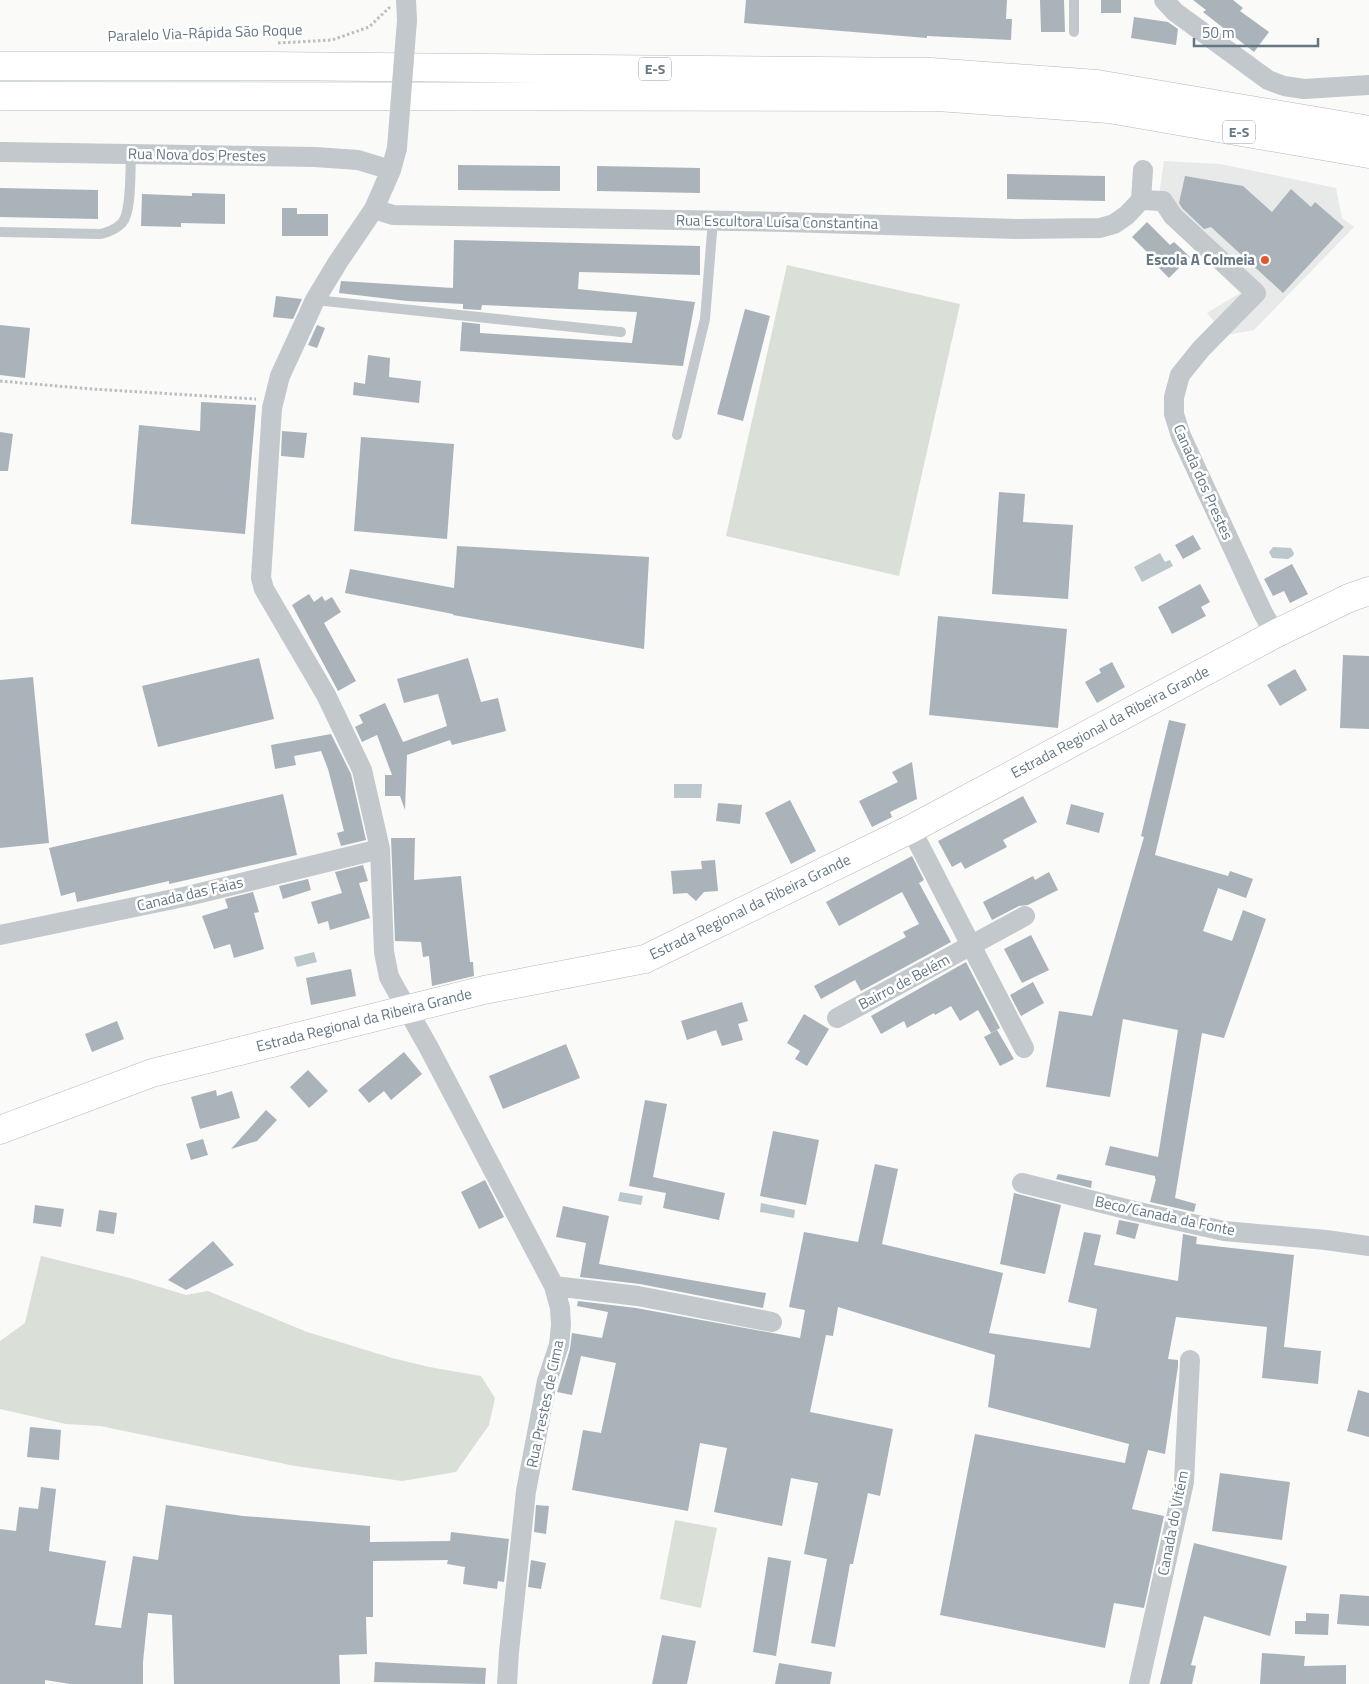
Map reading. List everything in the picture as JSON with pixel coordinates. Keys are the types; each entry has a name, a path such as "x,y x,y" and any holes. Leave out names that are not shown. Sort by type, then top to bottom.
{"main road":[{"name":"E-S","path":"0,66 285,66 931,72 1097,84 1369,130"},
{"name":"E-S","path":"0,96 937,97 1109,109 1369,154"},
{"name":"Estrada Regional da Ribeira Grande","path":"0,1130 152,1073 484,990 645,959 910,829 1274,634 1349,598 1369,592"}],"street":[{"path":"1164,0 1175,12 1268,80 1284,86 1304,89 1369,86"},
{"name":"Rua Prestes de Cima","path":"398,3 407,20 397,148 391,170 374,210 338,262 315,300 280,376 273,400 261,578 264,589 326,695 362,770 380,849 384,952 389,977 554,1286 560,1308 559,1345 547,1381 526,1491 508,1652 507,1684"},
{"name":"Rua Nova dos Prestes","path":"1,152 314,157 358,160 391,170"},
{"path":"1141,200 1143,170"},
{"name":"Rua Escultora Luísa Constantina","path":"374,210 393,215 714,220 1017,229 1100,228 1114,224 1127,215 1141,200"},
{"name":"Canada dos Prestes","path":"1141,200 1163,201 1172,216 1256,293 1201,349 1180,375 1174,397 1174,414 1181,436 1274,634"},
{"path":"910,829 1024,1048"},
{"name":"Canada das Faias","path":"0,935 188,896 380,849"},
{"name":"Bairro de Belém","path":"837,1018 1025,916"},
{"name":"Beco/Canada da Fonte","path":"1022,1183 1224,1231 1326,1240 1369,1246"},
{"path":"554,1286 638,1296 772,1322"},
{"name":"Canada do Vitém","path":"1139,1684 1184,1482 1190,1360"}],"lane":[{"path":"1074,0 1074,32"},
{"path":"0,232 101,234 110,232 122,223 127,214 131,154"},
{"path":"677,435 705,319 714,220"},
{"path":"315,300 620,332"}],"path":[{"name":"Paralelo Via-Rápida São Roque","path":"273,43 332,40 369,27 398,3"},
{"path":"0,381 92,389 273,400"}],"shaded area":[{"name":"Escola A Colmeia","path":"1164,161 1220,164 1336,188 1342,218 1354,227 1254,330 1226,335 1207,313 1240,293 1157,210"},
{"path":"787,265 960,304 899,576 726,536"},
{"path":"1273,547 1291,548 1294,553 1293,556 1288,559 1272,558 1269,552"},
{"path":"1160,553 1165,562 1170,560 1173,566 1142,582 1134,567"},
{"path":"674,784 702,784 701,798 674,798"},
{"path":"314,952 317,962 297,967 294,957"},
{"path":"620,1192 643,1196 641,1205 618,1201"},
{"path":"761,1203 795,1210 794,1218 760,1212"},
{"path":"41,1256 130,1278 186,1295 208,1291 307,1332 392,1358 481,1376 495,1398 489,1425 456,1472 402,1481 295,1466 100,1426 66,1424 0,1409 0,1341 25,1323"},
{"path":"675,1520 717,1528 701,1608 660,1599"}],"building":[{"path":"746,0 1007,0 1006,19 1012,19 1011,40 927,36 927,38 744,23"},
{"path":"1040,0 1064,0 1065,32 1041,32"},
{"path":"1101,0 1121,0 1121,13 1101,13"},
{"path":"1193,0 1233,0 1243,8 1240,11 1269,32 1254,52 1203,12 1206,10"},
{"path":"1134,17 1168,22 1178,29 1176,45 1131,38"},
{"path":"458,165 560,166 560,191 458,190"},
{"path":"597,166 700,168 700,193 597,191"},
{"path":"1007,174 1105,176 1105,201 1007,199"},
{"path":"1185,176 1243,186 1272,212 1291,189 1311,207 1315,202 1344,227 1283,293 1211,227 1204,229 1182,208 1179,203"},
{"path":"0,188 98,190 98,219 0,217"},
{"path":"192,193 225,194 225,224 181,223 181,227 141,226 142,194 192,196"},
{"path":"282,208 297,208 297,214 328,214 328,236 282,236"},
{"path":"1147,222 1170,245 1174,242 1190,257 1169,278 1153,262 1155,260 1132,237"},
{"path":"454,240 700,246 700,275 579,272 578,289 695,302 683,366 460,351 462,322 480,324 480,333 632,343 637,312 482,305 481,310 463,309 463,304 407,301 339,293 341,281 453,288"},
{"path":"276,296 302,299 293,319 273,317"},
{"path":"745,309 770,316 743,421 717,414"},
{"path":"0,325 30,328 25,378 0,375"},
{"path":"317,325 325,328 317,348 308,345"},
{"path":"368,355 390,358 389,377 421,381 419,403 353,395 354,382 365,384"},
{"path":"201,402 256,405 245,534 131,524 139,425 200,431"},
{"path":"282,431 307,433 304,458 281,456"},
{"path":"0,432 13,434 8,471 0,471"},
{"path":"361,437 454,444 447,539 354,531"},
{"path":"999,492 1025,494 1023,522 1073,525 1068,599 992,594"},
{"path":"1193,535 1201,549 1183,559 1175,545"},
{"path":"457,546 649,557 644,649 453,615 345,593 350,569 454,588"},
{"path":"1292,564 1308,594 1290,603 1284,591 1273,596 1264,579"},
{"path":"1200,584 1210,602 1201,607 1206,616 1172,634 1158,607"},
{"path":"309,594 314,602 322,596 325,601 332,597 341,612 324,623 356,681 338,691 292,605"},
{"path":"938,616 1067,629 1058,728 929,715"},
{"path":"1343,655 1369,656 1369,729 1340,728"},
{"path":"259,658 274,719 158,747 142,686"},
{"path":"468,658 481,702 498,698 506,731 452,745 450,740 407,755 405,810 400,796 385,796 385,775 392,775 377,735 362,742 355,727 363,723 359,715 385,703 403,742 447,726 438,694 404,703 397,679"},
{"path":"1112,662 1125,687 1097,703 1085,682 1101,673 1099,669"},
{"path":"1295,669 1307,690 1280,706 1267,685"},
{"path":"33,677 49,843 0,848 0,680"},
{"path":"1169,720 1186,724 1155,855 1228,876 1230,871 1253,879 1246,898 1218,888 1203,931 1232,941 1243,910 1266,919 1224,1038 1202,1033 1175,1198 1196,1204 1194,1212 1150,1202 1156,1179 1155,1176 1105,1165 1110,1146 1158,1157 1178,1030 1123,1019 1110,1097 1046,1087 1059,1011 1092,1016 1144,837 1141,836"},
{"path":"331,734 351,774 366,840 341,846 337,833 344,831 328,769 321,751 294,756 296,765 275,769 271,745"},
{"path":"912,762 917,799 890,812 892,817 872,827 859,801 898,782 892,772"},
{"path":"283,794 297,855 169,884 169,881 77,902 75,892 61,896 49,848"},
{"path":"1023,796 1037,822 1003,840 1007,847 965,869 961,862 952,867 938,841"},
{"path":"790,800 816,851 791,864 765,813"},
{"path":"718,803 742,805 740,824 716,821"},
{"path":"1071,804 1104,813 1099,833 1066,824"},
{"path":"391,838 415,838 414,880 461,876 470,962 473,962 474,976 432,986 429,956 423,957 421,942 395,941"},
{"path":"912,856 924,880 919,883 951,942 861,991 855,980 821,999 814,986 906,937 903,932 919,924 902,892 839,926 826,902"},
{"path":"715,860 718,891 704,892 696,901 687,893 673,894 671,871 702,869 701,861"},
{"path":"363,865 368,881 359,883 370,918 330,930 328,921 318,924 311,902 342,893 335,872"},
{"path":"1049,872 1058,890 1028,905 1019,906 992,920 983,902 1033,876 1035,880"},
{"path":"308,879 311,890 283,899 279,886"},
{"path":"253,892 259,912 254,913 264,949 234,958 230,944 214,949 202,916 228,908 225,899"},
{"path":"1031,935 1049,970 1022,983 1004,949"},
{"path":"966,962 1000,1028 991,1033 978,1010 960,1021 951,1006 907,1028 904,1021 881,1034 871,1016"},
{"path":"351,969 356,996 311,1005 306,978"},
{"path":"1033,982 1044,1003 1021,1016 1010,995"},
{"path":"742,1002 748,1021 738,1024 743,1040 722,1046 716,1030 687,1040 681,1021"},
{"path":"804,1014 829,1029 807,1066 795,1059 800,1051 787,1043"},
{"path":"117,1021 124,1039 92,1052 85,1034"},
{"path":"997,1030 1014,1059 1000,1066 984,1037"},
{"path":"566,1044 580,1078 503,1109 489,1076"},
{"path":"404,1052 422,1074 391,1100 384,1091 369,1103 358,1090"},
{"path":"308,1070 328,1091 309,1108 290,1087"},
{"path":"216,1090 217,1096 232,1091 240,1118 200,1129 191,1097"},
{"path":"645,1100 667,1104 653,1177 725,1193 719,1220 663,1208 666,1193 629,1186"},
{"path":"266,1110 277,1120 257,1141 231,1149"},
{"path":"773,1131 819,1140 806,1205 760,1196"},
{"path":"203,1139 208,1155 191,1160 186,1144"},
{"path":"875,1164 898,1169 882,1244 1003,1273 989,1333 1090,1348 1097,1309 1068,1302 1084,1232 1101,1235 1094,1265 1178,1281 1183,1234 1197,1237 1196,1244 1294,1255 1284,1347 1321,1351 1318,1384 1262,1378 1267,1327 1176,1317 1168,1359 1178,1360 1178,1366 1165,1454 1148,1450 1132,1509 1164,1516 1144,1608 1114,1603 1105,1648 940,1615 975,1434 1125,1463 1129,1444 988,1407 995,1355 838,1307 833,1336 826,1335 810,1412 893,1429 880,1496 868,1493 853,1564 850,1564 835,1647 811,1643 827,1559 804,1554 818,1483 791,1478 782,1526 714,1512 727,1448 700,1443 688,1511 572,1490 583,1430 601,1433 616,1363 581,1356 572,1395 557,1392 570,1349 572,1333 602,1338 608,1312 577,1306 578,1301 636,1308 800,1338 805,1310 789,1307 804,1232 858,1242"},
{"path":"1058,1174 1092,1181 1091,1188 1056,1179"},
{"path":"485,1180 504,1217 479,1229 461,1192"},
{"path":"1014,1193 1061,1205 1045,1274 1000,1264"},
{"path":"35,1205 64,1209 61,1227 33,1223"},
{"path":"563,1206 609,1216 599,1264 766,1293 763,1308 640,1284 580,1277 586,1243 556,1237"},
{"path":"99,1210 117,1213 114,1234 96,1231"},
{"path":"1119,1220 1139,1224 1135,1239 1116,1234"},
{"path":"213,1241 234,1265 186,1290 168,1280"},
{"path":"1358,1390 1369,1393 1369,1437 1347,1431"},
{"path":"30,1427 61,1430 59,1460 27,1457"},
{"path":"1220,1473 1290,1482 1282,1540 1212,1531"},
{"path":"41,1487 56,1489 49,1551 106,1561 95,1625 121,1628 133,1556 158,1560 166,1505 243,1516 370,1526 370,1542 450,1541 451,1532 509,1539 504,1582 498,1581 497,1589 463,1584 465,1567 447,1564 448,1560 373,1561 373,1617 366,1617 367,1654 339,1655 340,1684 174,1684 172,1615 148,1613 143,1662 143,1684 70,1684 45,1680 45,1684 0,1684 0,1529 16,1531 19,1507 38,1509"},
{"path":"536,1505 549,1506 546,1534 534,1532"},
{"path":"1194,1543 1287,1566 1270,1636 1204,1616 1191,1665 1196,1666 1192,1684 1160,1684"},
{"path":"768,1557 791,1561 776,1656 753,1652"},
{"path":"531,1560 546,1563 541,1589 528,1587"},
{"path":"1340,1594 1369,1596 1369,1626 1337,1624"},
{"path":"1306,1613 1329,1614 1328,1635 1295,1634 1295,1621 1306,1621"},
{"path":"662,1635 696,1641 687,1684 652,1684"},
{"path":"1262,1653 1305,1656 1304,1666 1346,1665 1346,1684 1260,1684"},
{"path":"375,1662 486,1668 485,1684 374,1682"},
{"path":"779,1663 832,1672 830,1684 775,1684"}],"place":[{"name":"Escola A Colmeia","path":"1265,260"}]}
